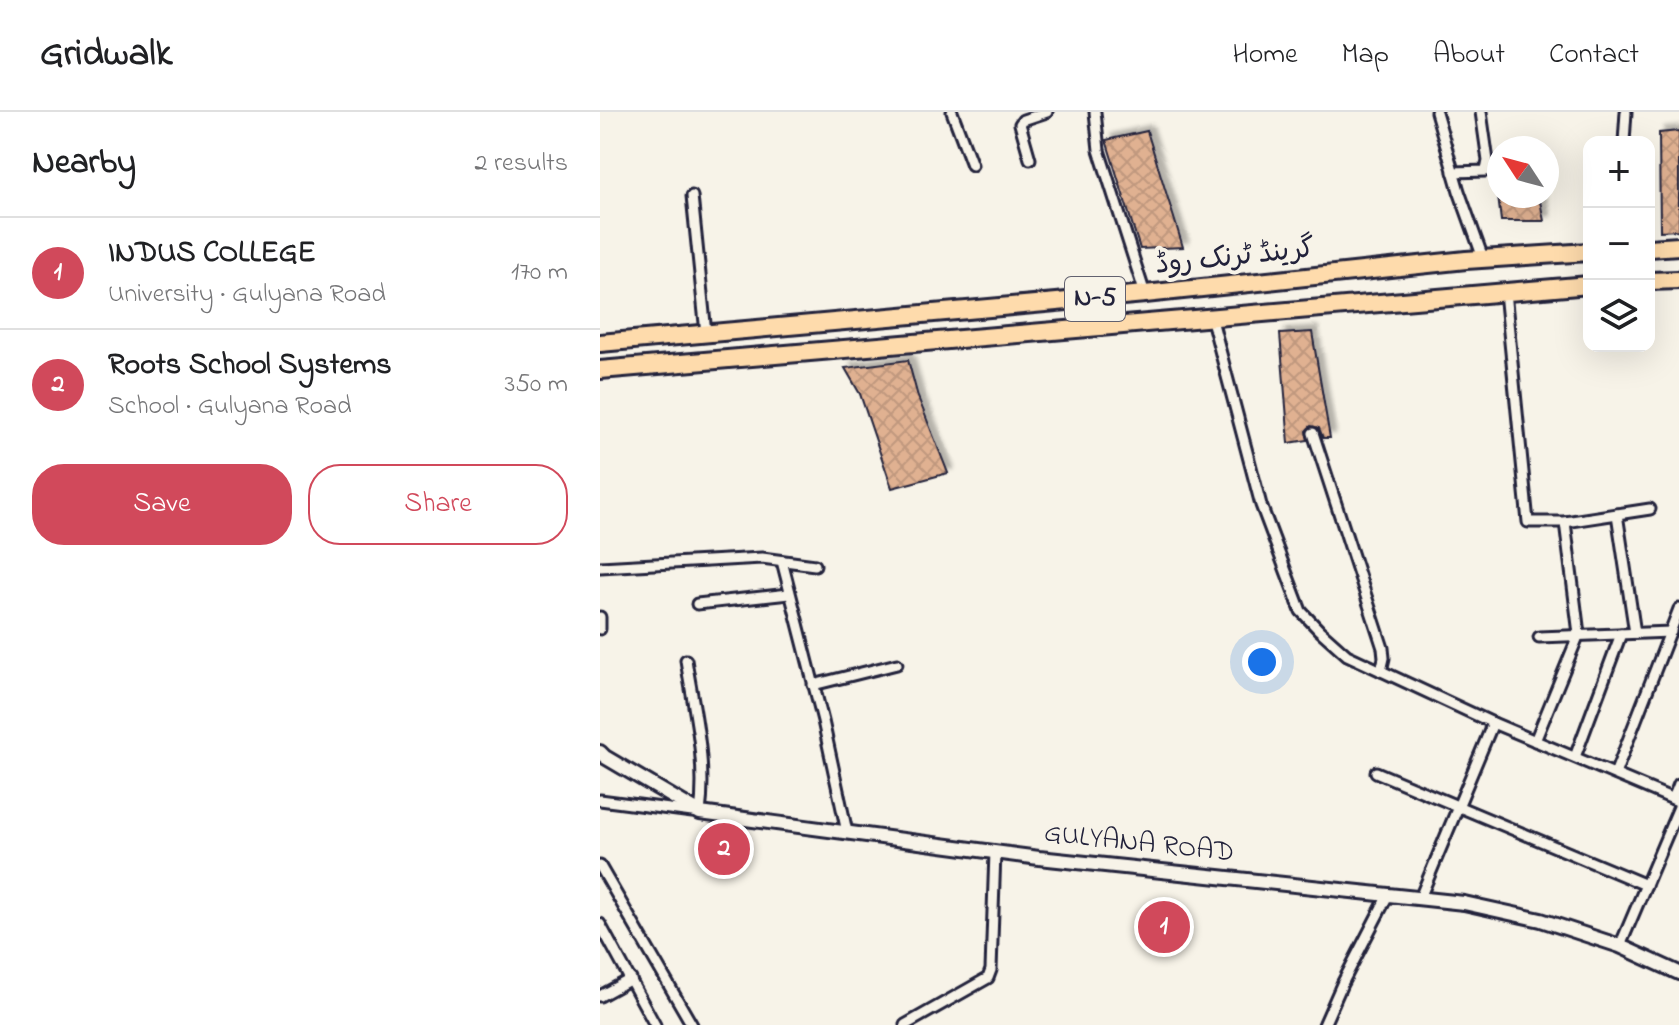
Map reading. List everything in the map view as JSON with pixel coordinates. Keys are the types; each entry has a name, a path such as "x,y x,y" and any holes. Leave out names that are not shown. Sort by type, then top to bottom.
{"highway":[{"path":"1655,248 1679,246"},
{"name":"گرینڈ ٹرنک روڈ","path":"600,343 1145,294 1483,258 1583,252"},
{"path":"1655,281 1679,280"},
{"name":"گرینڈ ٹرنک روڈ","path":"600,370 1583,286"},
{"path":"1145,294 1148,321"}],"main road":[{"name":"GULYANA ROAD","path":"600,752 700,813 995,852 1420,898 1502,910 1620,946 1679,973"}],"street":[{"path":"952,112 972,165"},
{"path":"1030,159 1020,124 1023,120 1047,112"},
{"path":"1095,112 1099,150 1145,294"},
{"path":"1436,112 1483,258"},
{"path":"1453,172 1486,171 1488,161 1481,112"},
{"path":"1624,136 1626,112"},
{"path":"692,196 706,333"},
{"path":"1505,292 1528,522 1565,522 1650,509"},
{"path":"1211,316 1261,505 1301,611 1347,655 1677,803"},
{"path":"1313,433 1383,648 1381,671"},
{"path":"1617,514 1635,633"},
{"path":"1535,741 1579,634 1565,522"},
{"path":"600,567 762,558 815,565"},
{"path":"782,561 847,832"},
{"path":"697,604 789,594"},
{"path":"1615,774 1679,609"},
{"path":"600,617 600,629"},
{"path":"1539,637 1671,632"},
{"path":"1575,757 1621,634"},
{"path":"600,800 700,813 704,787 686,660"},
{"path":"813,685 897,664"},
{"path":"1420,898 1493,723"},
{"path":"1376,772 1646,885"},
{"path":"1620,946 1677,803 1679,784"},
{"path":"905,1025 988,978 991,970 995,852"},
{"path":"600,866 692,1025"},
{"path":"1324,1025 1388,895"},
{"path":"600,924 655,1025"},
{"path":"600,996 631,979"}],"building":[{"path":"1147,131 1183,247 1140,249 1106,140"},
{"path":"1679,131 1679,230 1660,231 1659,133"},
{"path":"1499,208 1541,208 1544,221 1501,221"},
{"path":"1312,332 1330,438 1323,438 1319,428 1311,426 1306,431 1308,440 1289,443 1280,334"},
{"path":"908,360 918,397 948,473 892,488 860,394 845,368"}],"place":[{"name":"Roots School Systems","path":"724,849"},
{"name":"INDUS COLLEGE","path":"1164,927"}]}
